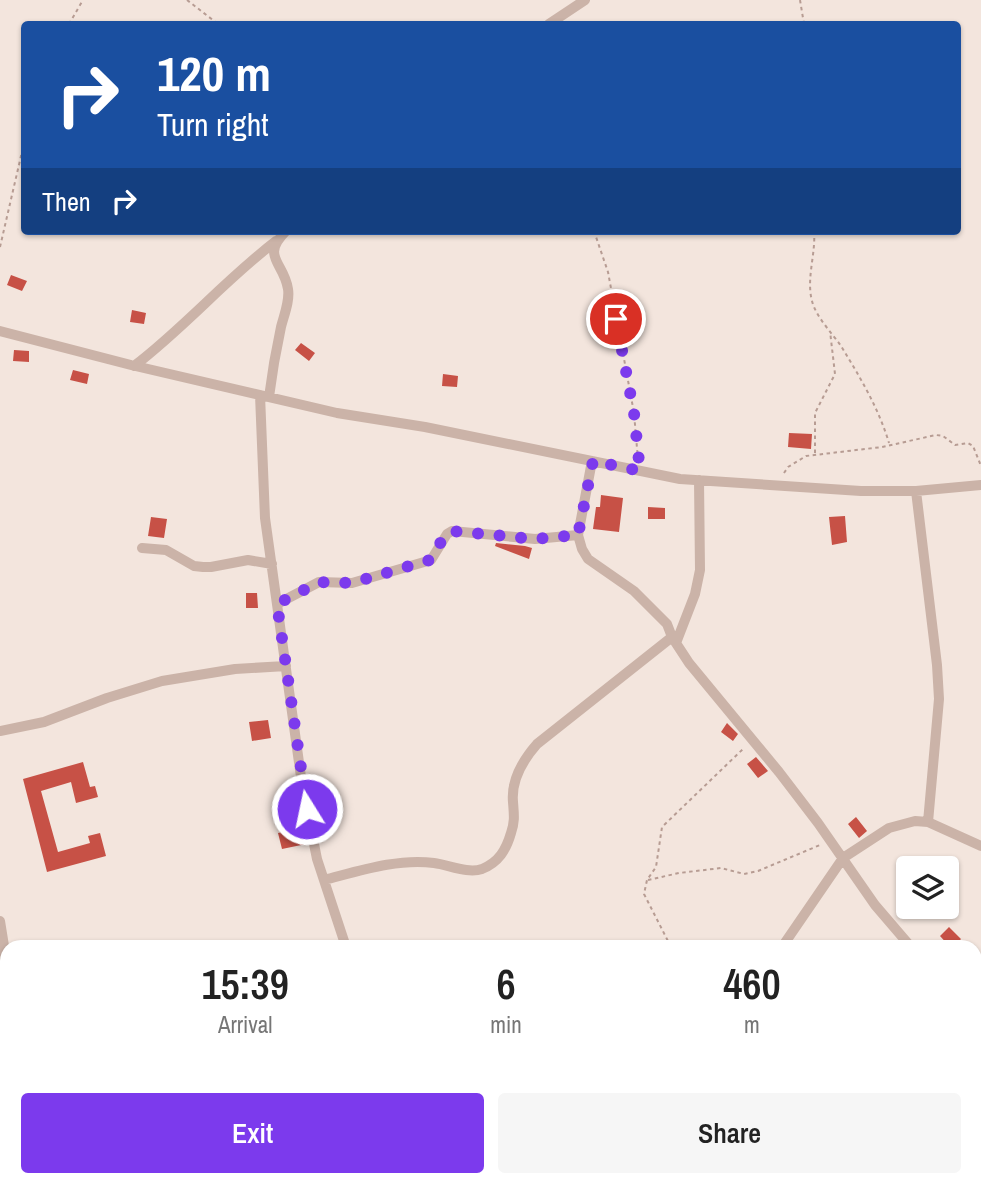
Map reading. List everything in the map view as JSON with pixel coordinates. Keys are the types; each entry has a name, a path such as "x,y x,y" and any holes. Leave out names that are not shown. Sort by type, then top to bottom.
{"street":[{"path":"554,21 585,0"},
{"path":"134,366 179,329 282,235"},
{"path":"275,241 274,257 286,282 288,296 265,396 265,518 302,784 324,880 344,940"},
{"path":"0,331 134,366 337,413 425,427 640,471 699,480 861,491 916,491 981,485"},
{"path":"593,461 578,535 588,559 634,591 667,624 674,640 831,841 875,905 905,940"},
{"path":"324,880 412,861 471,870 482,869 504,853 515,822 514,789 525,757 555,730 674,640 695,594 700,570 699,480"},
{"path":"916,491 939,699 928,822"},
{"path":"277,604 319,582 352,583 430,560 444,537 452,531 535,539 578,535"},
{"path":"142,548 166,550 203,567 248,560 272,564"},
{"path":"0,732 44,722 162,681 235,669 286,666"},
{"path":"787,940 843,858 889,828 915,821 928,822 981,846"},
{"path":"0,921 3,940"}],"path":[{"path":"71,21 83,0"},
{"path":"187,0 214,21"},
{"path":"800,0 804,21"},
{"path":"0,247 21,156"},
{"path":"595,235 610,285 634,413 640,471"},
{"path":"814,235 810,293 813,305 874,405 889,445"},
{"path":"816,454 815,413 835,374 830,330"},
{"path":"775,485 799,459 936,435 956,444 968,443 973,446 981,466"},
{"path":"667,940 645,898 644,889 656,867 663,824 752,740"},
{"path":"647,880 721,868 744,874 758,871 831,841"}],"building":[{"path":"11,275 27,281 22,291 7,285"},
{"path":"132,310 146,313 144,324 130,322"},
{"path":"301,343 315,353 309,361 295,350"},
{"path":"14,350 29,351 29,362 13,361"},
{"path":"73,370 89,374 87,384 70,380"},
{"path":"443,374 458,376 457,387 442,386"},
{"path":"789,433 812,434 811,449 788,447"},
{"path":"601,495 623,498 619,532 593,529 596,507 600,507"},
{"path":"648,507 665,508 665,519 648,519"},
{"path":"845,516 847,542 832,545 829,517"},
{"path":"151,517 167,519 164,538 148,536"},
{"path":"496,543 532,548 529,559 495,546"},
{"path":"246,593 257,593 258,608 246,608"},
{"path":"268,720 271,738 252,741 249,722"},
{"path":"727,723 738,734 733,741 721,732"},
{"path":"756,757 768,771 758,778 747,764"},
{"path":"83,762 90,787 95,786 98,797 76,803 71,782 41,791 58,852 90,843 88,836 100,833 106,856 47,872 23,779"},
{"path":"856,817 867,831 859,838 848,824"},
{"path":"303,828 306,844 282,849 278,833"},
{"path":"949,927 961,939 944,940 940,936"}],"route":[{"path":"307,809 277,604 319,582 352,583 430,560 444,537 456,530 535,539 578,535 593,461 640,471 634,413 616,319"}]}
